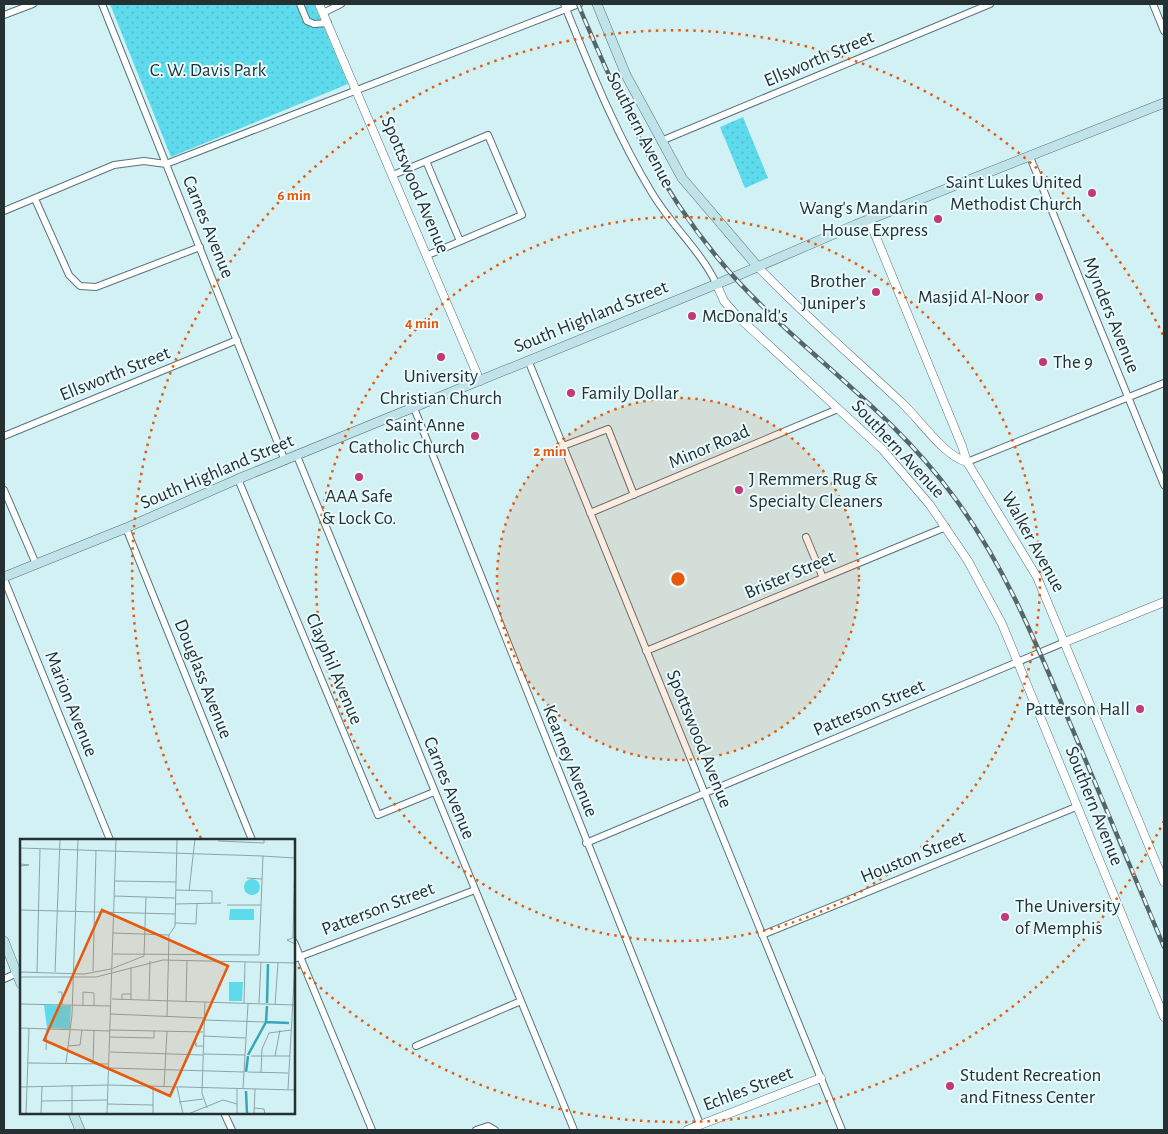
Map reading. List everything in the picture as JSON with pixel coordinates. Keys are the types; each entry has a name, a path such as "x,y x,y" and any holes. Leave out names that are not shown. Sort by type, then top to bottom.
{"main road":[{"name":"Southern Avenue","path":"597,4 626,75 682,178 758,267"},
{"name":"South Highland Street","path":"4,578 869,220 1164,103"},
{"path":"4,941 20,981"},
{"path":"73,1114 80,1130"}],"street":[{"path":"4,15 33,4"},
{"name":"Carnes Avenue","path":"102,4 285,461"},
{"path":"300,4 307,21 314,24 328,23"},
{"name":"Spottswood Avenue","path":"319,4 428,255 480,381"},
{"path":"323,13 341,4"},
{"path":"4,211 114,165 144,161 166,164 357,91 565,6 579,4"},
{"name":"Ellsworth Street","path":"661,142 990,4"},
{"path":"1153,4 1164,31"},
{"name":"Southern Avenue","path":"565,6 604,101 633,162 655,198 709,268 724,301 736,315 897,466 946,527 985,590 1018,662 1076,807 1164,1017"},
{"path":"393,175 488,135 522,215 428,255"},
{"name":"Mynders Avenue","path":"1030,157 1164,485"},
{"path":"426,161 460,241"},
{"path":"35,199 69,275 80,286 96,287 200,247"},
{"name":"Walker Avenue","path":"869,220 967,462 1037,577 1164,882"},
{"name":"Southern Avenue","path":"758,267 790,300 904,405 953,456 967,462"},
{"name":"Ellsworth Street","path":"4,436 237,340"},
{"name":"Spottswood Avenue","path":"528,360 842,1130"},
{"path":"967,462 1164,382"},
{"name":"Kearney Avenue","path":"414,408 586,843 700,1124"},
{"name":"Minor Road","path":"590,513 838,409"},
{"path":"563,446 608,429 634,495"},
{"name":"Carnes Avenue","path":"297,456 574,1130"},
{"name":"Clayphil Avenue","path":"238,480 378,815 434,792"},
{"path":"4,490 36,564"},
{"name":"Brister Street","path":"646,651 946,527"},
{"name":"Douglass Avenue","path":"126,528 252,839"},
{"path":"806,538 823,578"},
{"name":"Marion Avenue","path":"4,578 110,839"},
{"name":"Patterson Street","path":"586,843 1164,602"},
{"name":"Houston Street","path":"762,935 1076,807"},
{"name":"Patterson Street","path":"297,958 475,890"},
{"path":"297,958 372,1130"},
{"path":"4,978 17,973"},
{"path":"416,1046 522,1001"},
{"name":"Echles Street","path":"687,1130 821,1078"},
{"path":"224,1114 232,1130"},
{"path":"476,1130 488,1126 494,1130"}],"green space":[{"name":"C. W. Davis Park","path":"110,4 314,4 348,84 171,157"},
{"path":"743,117 768,178 745,188 720,127"}],"railway":[{"path":"578,4 626,113 644,147 663,181 708,245 734,277 761,305 903,436 954,497 990,551 1033,638 1164,947"}],"place":[{"name":"Saint Lukes United Methodist Church","path":"1092,193"},
{"name":"Wang's Mandarin House Express","path":"938,219"},
{"name":"Brother Juniper’s","path":"876,292"},
{"name":"Masjid Al-Noor","path":"1039,297"},
{"name":"McDonald's","path":"692,316"},
{"name":"University Christian Church","path":"441,357"},
{"name":"The 9","path":"1043,362"},
{"name":"Family Dollar","path":"571,393"},
{"name":"Saint Anne Catholic Church","path":"475,436"},
{"name":"AAA Safe & Lock Co.","path":"359,477"},
{"name":"J Remmers Rug & Specialty Cleaners","path":"739,490"},
{"name":"Patterson Hall","path":"1140,709"},
{"name":"The University of Memphis","path":"1005,917"},
{"name":"Student Recreation and Fitness Center","path":"950,1086"}]}
